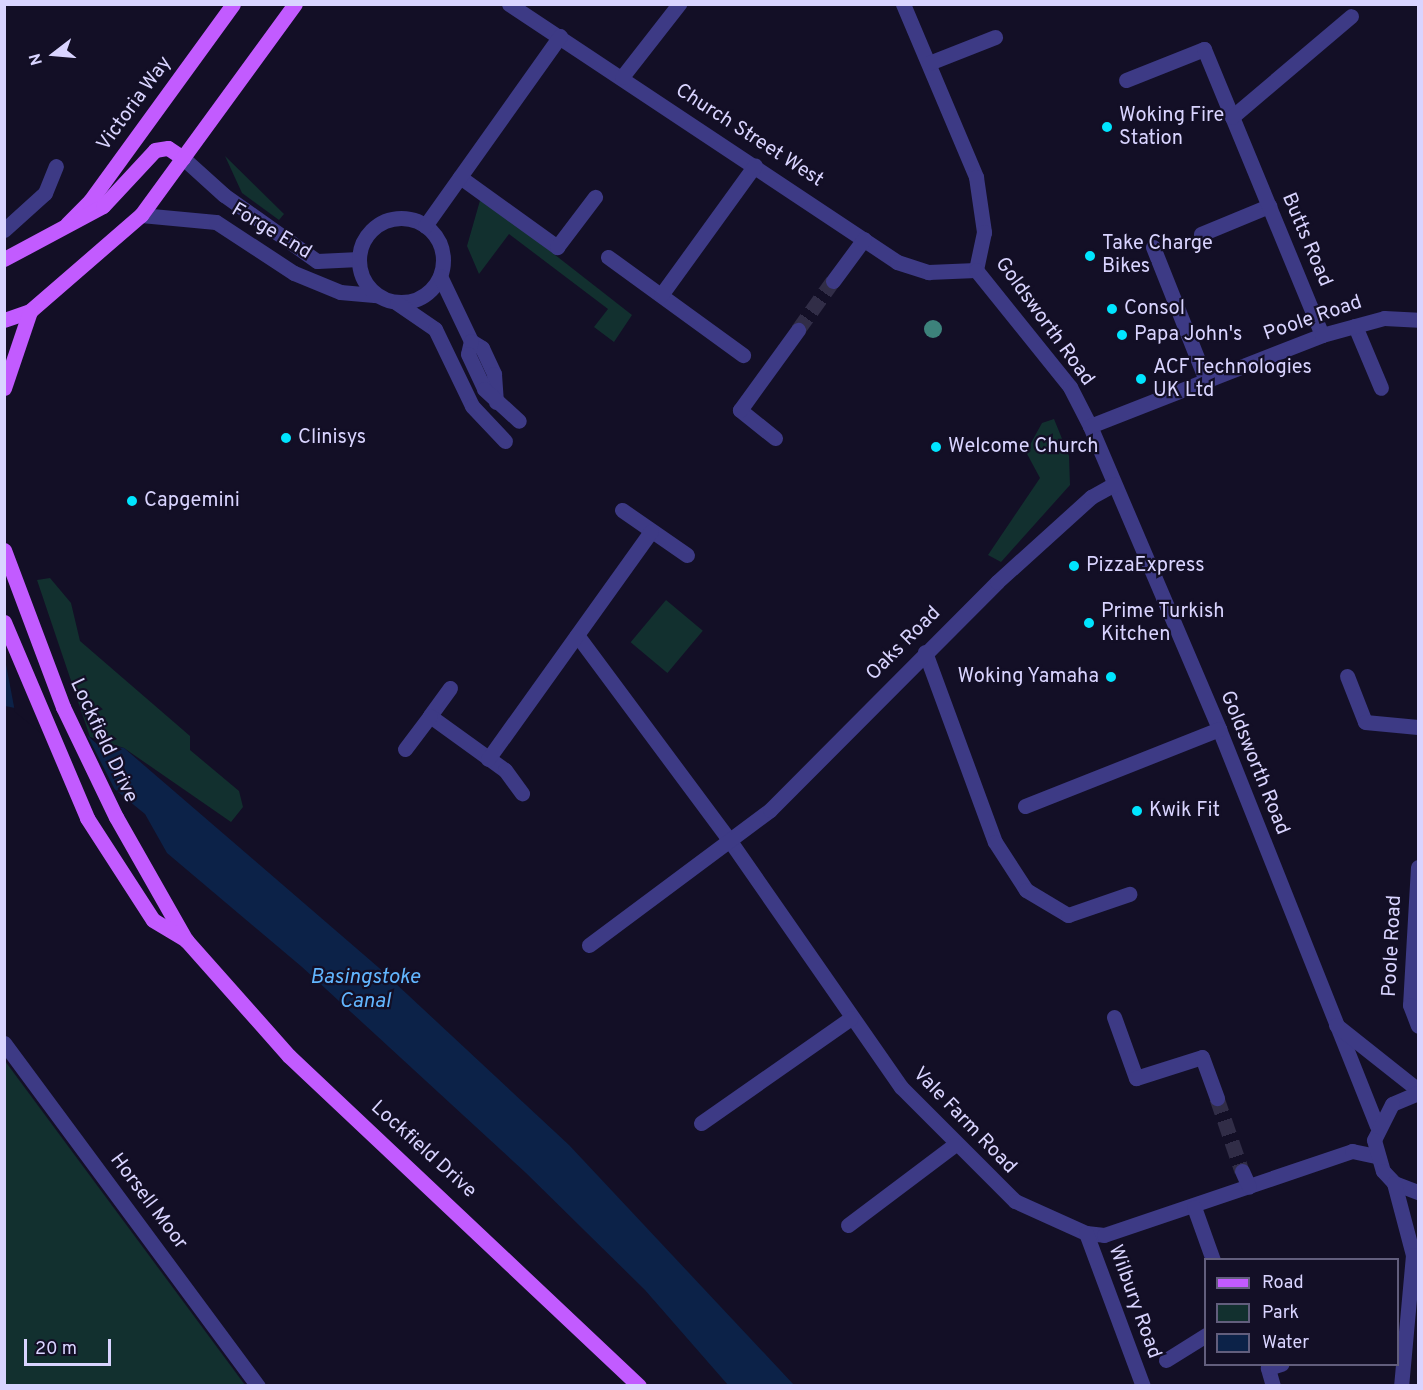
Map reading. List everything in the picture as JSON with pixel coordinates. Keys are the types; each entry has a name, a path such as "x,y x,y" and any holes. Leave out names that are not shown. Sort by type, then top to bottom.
{"main road":[{"name":"Victoria Way","path":"67,224 90,201 233,4"},
{"path":"4,320 30,311 141,214 295,4"},
{"name":"Victoria Way","path":"4,259 103,206 155,150 168,148 183,158"},
{"path":"4,388 30,311"},
{"name":"Lockfield Drive","path":"4,550 22,602 87,757 186,940 289,1056 639,1386"},
{"name":"Lockfield Drive","path":"4,622 87,818 153,920 186,940"}],"street":[{"name":"Church Street West","path":"509,4 755,165 897,262 928,272 976,270"},
{"path":"622,77 679,4"},
{"name":"Goldsworth Road","path":"903,4 929,63 983,209 976,270 1070,387 1090,426 1219,729 1377,1126"},
{"path":"1232,117 1351,16"},
{"path":"425,226 560,36"},
{"path":"929,63 995,37"},
{"name":"Butts Road","path":"1126,80 1204,49 1322,335"},
{"name":"Forge End","path":"183,158 224,195 317,261 359,259"},
{"path":"661,295 755,165"},
{"path":"4,230 45,194 57,166"},
{"path":"460,177 557,247 595,197"},
{"path":"1201,234 1269,206"},
{"name":"Forge End","path":"141,214 216,222 294,273 340,292 377,295 419,313 435,329 472,406 505,441"},
{"path":"377,295 364,279 359,259 377,226 401,218 425,226 442,248 440,276 471,341 468,354 496,402 519,421"},
{"path":"833,282 864,239"},
{"path":"1154,248 1206,380"},
{"path":"608,257 743,355"},
{"path":"394,302 422,297 440,276"},
{"name":"Poole Road","path":"1090,426 1322,335 1384,318 1419,320"},
{"path":"1355,326 1381,388"},
{"path":"775,438 740,410 798,330"},
{"name":"Oaks Road","path":"589,945 770,810 925,652 1091,496 1114,484"},
{"path":"622,510 687,555"},
{"path":"488,759 651,531"},
{"name":"Vale Farm Road","path":"577,635 730,841 901,1087 954,1145 1015,1201 1086,1233 1123,1232 1352,1150 1376,1156"},
{"path":"925,652 995,842 1026,890 1068,915 1129,894"},
{"path":"1347,676 1365,722 1419,727"},
{"path":"405,749 450,688"},
{"path":"430,716 488,759 522,793"},
{"path":"1025,806 1219,729"},
{"name":"Poole Road","path":"1419,867 1410,1005 1419,1026"},
{"path":"1114,1017 1136,1078 1202,1057 1217,1098"},
{"path":"701,1123 851,1018"},
{"path":"1336,1025 1419,1092 1392,1104 1377,1126 1376,1156 1394,1183 1413,1255 1410,1298 1400,1348 1401,1386"},
{"name":"Horsell Moor","path":"4,1043 258,1386"},
{"path":"848,1225 954,1145"},
{"path":"1242,1171 1249,1187"},
{"path":"1394,1183 1419,1192"},
{"path":"1194,1207 1212,1258"},
{"name":"Wilbury Road","path":"1086,1233 1143,1386"},
{"path":"1410,1298 1419,1276"},
{"path":"1166,1360 1204,1336"},
{"path":"1273,1386 1268,1368 1277,1366"}],"green space":[{"path":"225,156 284,214 279,220 242,193"},
{"path":"481,197 632,315 614,342 594,327 608,309 509,234 479,274 467,246"},
{"path":"1054,419 1069,456 1070,485 1001,562 988,555 1040,478 1026,452 1042,423"},
{"path":"50,578 71,603 80,641 190,736 190,750 239,791 243,807 231,822 124,748 90,737 37,580"},
{"path":"666,600 703,631 667,673 631,642"},
{"path":"5,1061 245,1385 5,1385"}],"water":[{"name":"Basingstoke Canal","path":"4,662 97,744 124,748 378,967 569,1145 794,1385 728,1385 645,1290 526,1173 302,967 167,853 145,814 15,708 5,706"}],"pier":[{"path":"5,659 83,727 117,794 15,712"}],"tunnel":[{"path":"798,330 833,281"},
{"path":"1217,1098 1242,1171"}],"place":[{"name":"Woking Fire Station","path":"1107,127"},
{"name":"Take Charge Bikes","path":"1090,256"},
{"name":"Consol","path":"1112,309"},
{"name":"Papa John's","path":"1122,335"},
{"name":"ACF Technologies UK Ltd","path":"1141,379"},
{"name":"Clinisys","path":"286,438"},
{"name":"Welcome Church","path":"936,447"},
{"name":"Capgemini","path":"132,501"},
{"name":"PizzaExpress","path":"1074,566"},
{"name":"Prime Turkish Kitchen","path":"1089,623"},
{"name":"Woking Yamaha","path":"1111,677"},
{"name":"Kwik Fit","path":"1137,811"}]}
